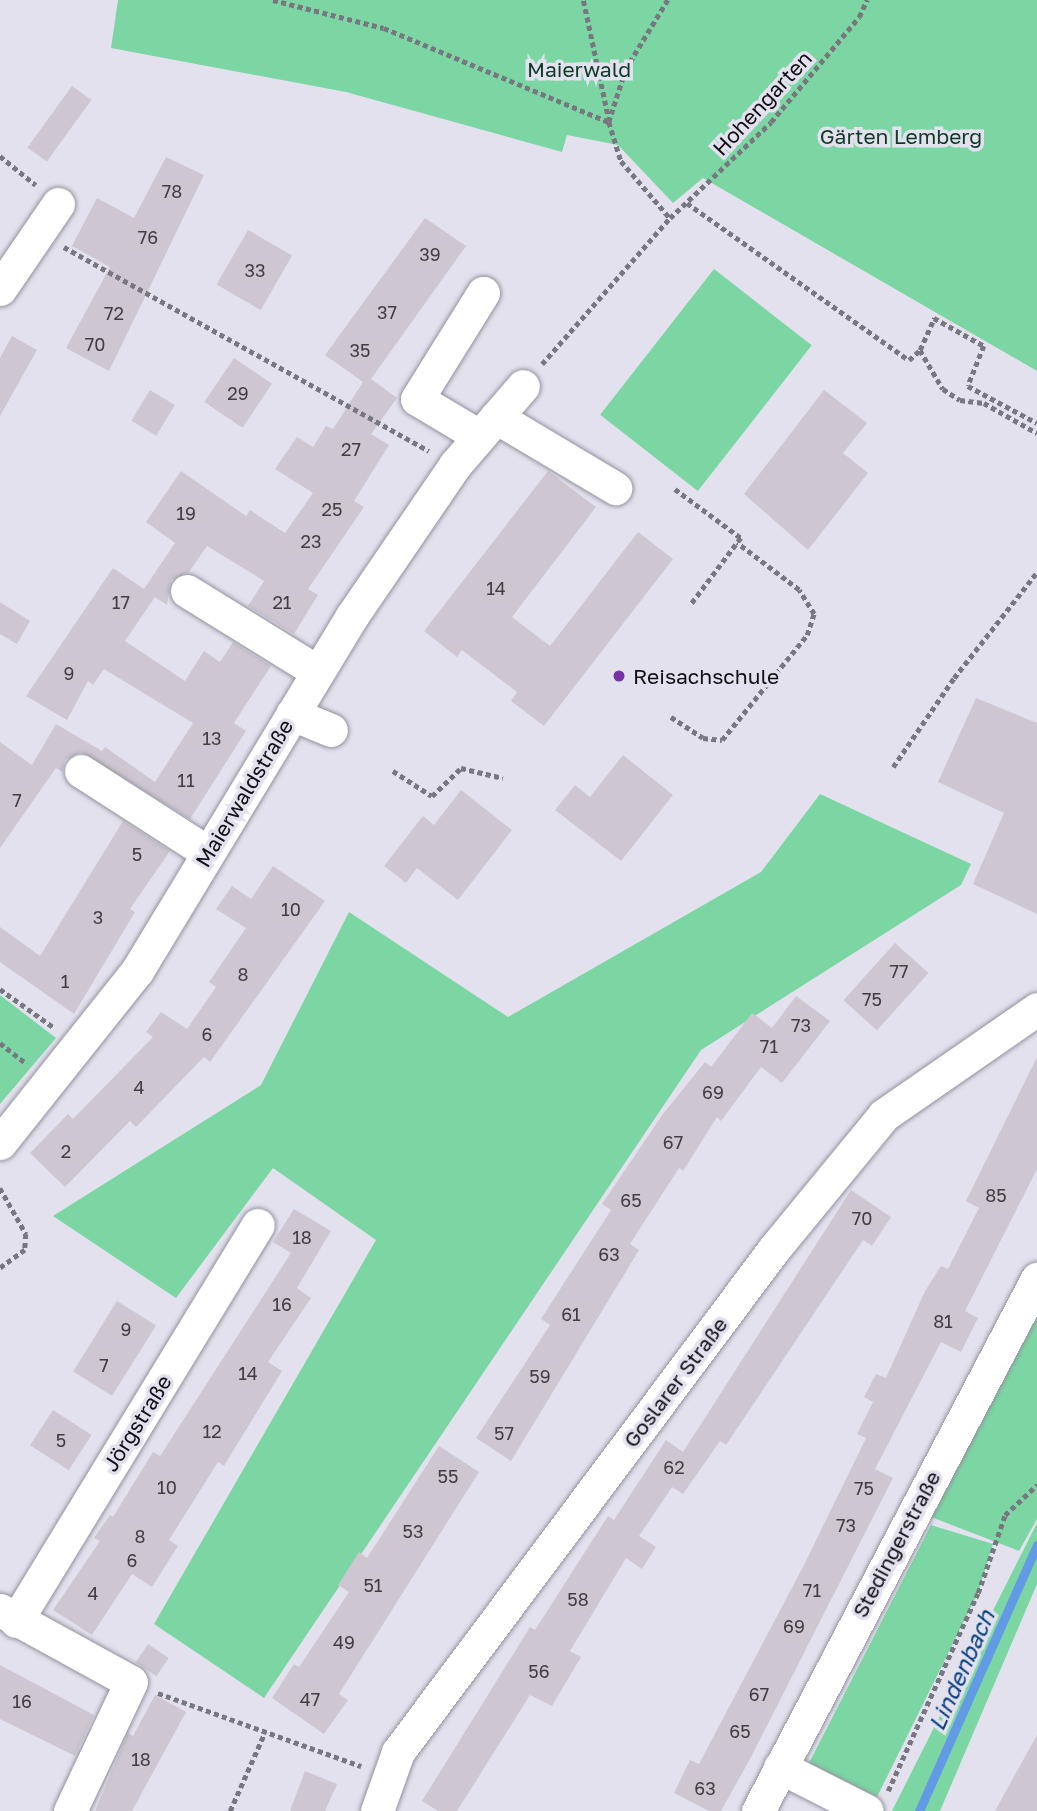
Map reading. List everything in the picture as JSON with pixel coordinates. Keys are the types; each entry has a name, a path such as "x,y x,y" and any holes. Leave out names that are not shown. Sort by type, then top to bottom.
{"street":[{"path":"0,289 58,204"},
{"path":"483,293 417,400 487,426 615,488"},
{"name":"Maierwaldstraße","path":"0,1143 137,971 318,672 456,465 523,386"},
{"path":"187,591 318,672"},
{"path":"292,714 331,730"},
{"path":"81,771 208,853"},
{"name":"Goslarer Straße","path":"377,1811 398,1752 774,1250 876,1125 1037,1009"},
{"name":"Jörgstraße","path":"8,1616 258,1225"},
{"name":"Stedingerstraße","path":"758,1811 1037,1279"},
{"path":"8,1616 131,1682 70,1811"},
{"path":"779,1767 875,1806"}],"path":[{"path":"273,0 383,28 609,122"},
{"path":"583,0 609,122 621,161 670,218"},
{"path":"609,122 626,69 668,0"},
{"name":"Hohengarten","path":"523,386 670,218 771,122 859,17 867,0"},
{"path":"0,156 11,164"},
{"path":"687,203 909,360 920,350 933,318 984,346 968,386 1037,423"},
{"path":"83,258 456,465"},
{"path":"920,350 943,388 960,400 984,403 1037,433"},
{"path":"675,489 741,538 690,606"},
{"path":"671,717 703,738 722,740 807,635 814,614 799,590 737,543"},
{"path":"893,766 954,678 1037,572"},
{"path":"393,771 432,796 461,768 502,778"},
{"path":"0,989 45,1021"},
{"path":"0,1188 26,1234 25,1250 0,1268"},
{"path":"875,1806 978,1593 1005,1515 1037,1485"},
{"path":"131,1682 343,1760"},
{"path":"230,1811 264,1732"}],"green space":[{"name":"Gärten Lemberg","path":"118,0 1037,0 1037,371 703,178 673,203 618,145 567,135 562,152 346,92 111,48"},
{"path":"714,269 812,345 698,491 600,415"},
{"path":"820,794 971,864 961,885 701,1050 264,1698 154,1624 376,1240 273,1168 176,1298 53,1216 261,1085 349,912 508,1017 761,872"},
{"path":"0,995 56,1038 0,1104"},
{"path":"1037,1317 1037,1519 1019,1551 931,1517"},
{"path":"1037,1523 1037,1584 940,1811 892,1811"},
{"path":"931,1525 993,1544 978,1593 877,1797 809,1763"}],"building":[{"path":"72,86 91,100 47,162 27,147"},
{"path":"166,157 204,175 109,371 66,348 110,267 72,246 97,198 134,218"},
{"path":"425,218 466,246 371,379 397,398 371,434 389,445 354,501 364,507 308,589 318,595 294,634 248,606 264,581 207,546 189,572 171,580 167,605 155,597 125,641 185,681 204,651 220,662 233,642 271,666 234,723 246,731 190,819 81,752 65,760 62,772 56,768 0,848 0,742 32,765 56,724 102,751 105,747 155,782 193,723 104,669 93,685 88,681 67,720 26,696 113,568 144,589 175,543 146,522 181,471 246,516 250,510 285,533 313,493 275,469 297,437 313,447 326,426 333,429 363,382 325,355"},
{"path":"248,230 292,255 261,310 217,285"},
{"path":"12,336 37,350 0,416 0,358"},
{"path":"234,358 272,384 242,428 204,402"},
{"path":"150,390 175,405 156,436 131,421"},
{"path":"824,390 867,423 843,453 868,473 808,550 744,494"},
{"path":"548,471 596,507 512,617 550,646 638,532 673,559 544,726 511,701 517,692 462,650 457,657 424,631"},
{"path":"0,602 30,621 17,644 0,634"},
{"path":"976,698 1037,723 1037,914 973,884 1004,813 938,782"},
{"path":"623,755 673,795 621,861 555,810 575,785 590,797"},
{"path":"461,790 512,830 458,900 417,868 406,883 384,866 423,816 434,825"},
{"path":"123,821 170,851 130,909 135,912 74,1014 0,962 0,927 40,956"},
{"path":"273,866 325,901 210,1062 204,1057 136,1127 130,1121 65,1187 30,1153 68,1114 73,1119 153,1037 146,1032 161,1012 187,1029 216,987 209,982 246,928 216,909 232,886 251,899"},
{"path":"895,943 928,973 877,1030 843,1000"},
{"path":"796,996 830,1021 782,1083 761,1067 721,1121 717,1117 683,1171 679,1168 630,1244 639,1250 511,1461 476,1438 550,1325 541,1319 611,1210 602,1204 663,1114 705,1062 711,1067 752,1013 772,1028"},
{"path":"1037,1057 1037,1169 965,1311 978,1318 961,1352 941,1342 875,1469 893,1478 750,1759 721,1811 709,1811 674,1793 690,1760 699,1764 805,1563 866,1438 857,1434 873,1402 864,1397 876,1374 886,1378 925,1291 941,1266 948,1269 979,1208 966,1201"},
{"path":"851,1190 891,1217 872,1246 863,1240 726,1445 720,1441 683,1494 672,1487 639,1536 656,1547 642,1569 626,1558 570,1651 581,1657 552,1706 530,1695 457,1811 438,1811 422,1801 530,1627 535,1630 608,1516 614,1520 666,1440 683,1452"},
{"path":"294,1209 331,1231 297,1288 311,1298 268,1362 282,1371 224,1466 218,1462 169,1540 178,1546 152,1587 132,1574 92,1635 53,1610 100,1541 94,1538 110,1515 113,1517 153,1452 160,1456 291,1253 273,1242"},
{"path":"117,1301 156,1325 112,1396 73,1371"},
{"path":"53,1410 92,1435 69,1470 30,1445"},
{"path":"439,1446 479,1472 339,1694 348,1700 324,1734 272,1698 294,1664 299,1667 349,1592 338,1585 359,1552 367,1558"},
{"path":"148,1644 169,1658 156,1676 136,1662"},
{"path":"0,1665 94,1715 75,1756 0,1719"},
{"path":"155,1695 186,1712 132,1811 95,1811 128,1733 133,1736"},
{"path":"1037,1735 1037,1811 995,1811"},
{"path":"305,1771 337,1784 325,1811 290,1811"}],"waterway":[{"name":"Lindenbach","path":"919,1811 1037,1545"}],"place":[{"name":"Reisachschule","path":"619,676"}],"park label":[{"name":"Maierwald","path":"579,69"}]}
